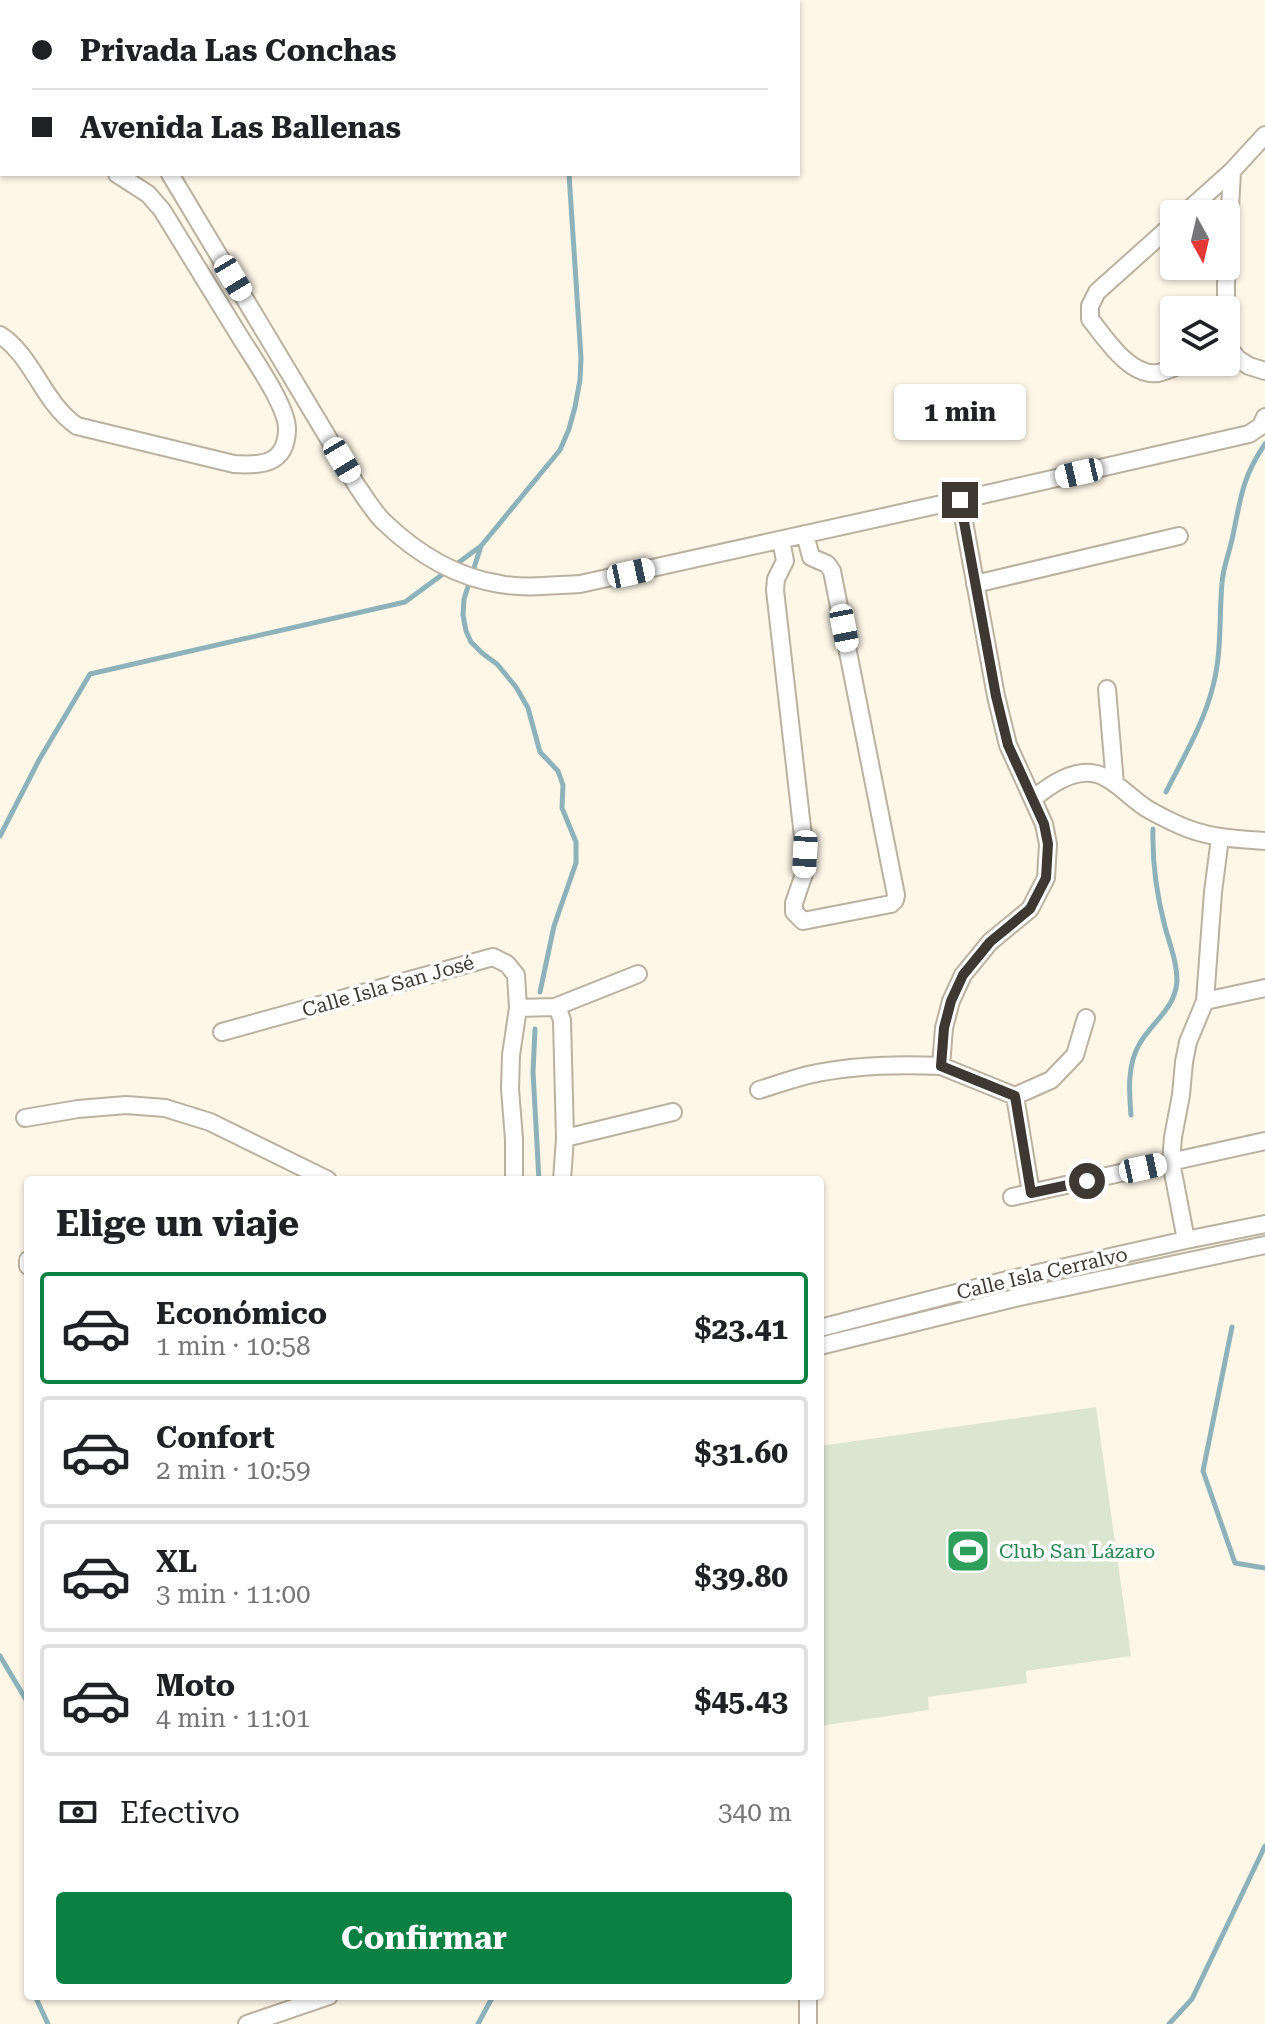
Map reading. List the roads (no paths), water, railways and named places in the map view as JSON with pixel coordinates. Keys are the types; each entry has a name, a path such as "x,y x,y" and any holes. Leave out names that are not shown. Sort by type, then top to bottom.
{"street":[{"path":"1200,200 1265,135"},
{"path":"1226,296 1232,171"},
{"path":"0,335 26,362 57,409 77,426 234,464 255,466 270,462 279,454 285,445 288,427 281,406 162,210 148,194 120,176"},
{"path":"171,176 357,486 381,519 422,553 455,571 500,584 580,584 1249,434 1261,426 1265,417"},
{"path":"1160,236 1097,292 1090,306 1090,319 1131,367 1143,372 1160,372"},
{"path":"1240,360 1265,371"},
{"path":"941,1066 944,1028 951,1001 963,975 990,942 1030,909 1046,878 1048,844 1044,824 1008,745 960,500"},
{"path":"781,540 785,561 776,579 775,590 805,854 804,874 794,912 803,921 891,904 896,895 832,571 827,564 811,557 805,534"},
{"path":"975,584 1179,536"},
{"path":"1107,689 1115,784"},
{"path":"1033,799 1049,786 1071,775 1090,772 1104,776 1145,808 1181,826 1220,838 1264,840"},
{"path":"1186,1240 1171,1162 1173,1137 1188,1042 1205,1001 1220,838"},
{"name":"Calle Isla San José","path":"222,1032 493,957 507,964 516,975 518,1008 510,1089 514,1176"},
{"path":"518,1008 555,1007 638,974"},
{"path":"1205,1001 1265,988"},
{"path":"555,1007 562,1020 565,1138 562,1176"},
{"path":"759,1090 809,1075 904,1065 941,1066 1015,1096 1051,1080 1075,1055 1086,1018"},
{"path":"1015,1096 1031,1193"},
{"path":"25,1118 126,1105 165,1108 210,1122 320,1176"},
{"path":"565,1138 673,1112"},
{"path":"1012,1197 1265,1141"},
{"name":"Calle Isla Cerralvo","path":"824,1327 1011,1279 1265,1224"},
{"name":"Calle Isla Cerralvo","path":"824,1345 1015,1298 1265,1245"},
{"path":"247,2024 317,2000"},
{"path":"808,2000 808,2024"}],"waterway":[{"path":"540,992 554,926 576,863 576,842 562,808 563,785 558,771 540,752 528,708 497,664 471,642 463,615 464,599 481,546 560,450 575,407 581,358 569,176"},
{"path":"1166,792 1209,700 1218,660 1224,571 1243,488 1265,444"},
{"path":"0,836 39,760 90,674 405,602 481,546"},
{"path":"1131,1115 1131,1069 1136,1051 1172,999 1177,981 1175,960 1157,891 1153,829"},
{"path":"535,1029 533,1072 539,1176"},
{"path":"1232,1327 1203,1471 1235,1563 1265,1568"},
{"path":"0,1656 24,1696"},
{"path":"1169,2024 1192,1999 1265,1846"},
{"path":"37,2000 48,2024"},
{"path":"478,2024 491,2000"}],"place":[{"name":"Club San Lázaro","path":"968,1551"}]}
